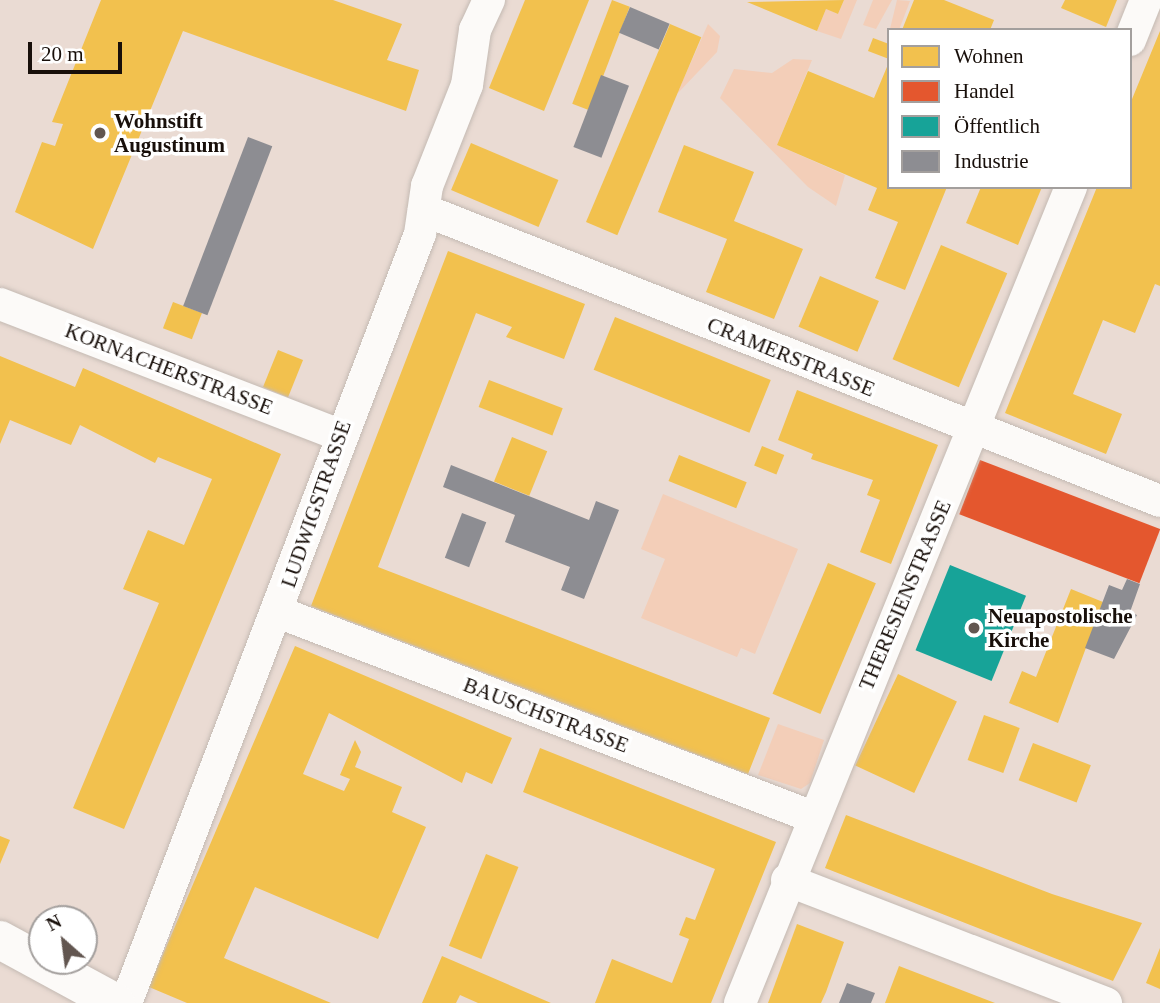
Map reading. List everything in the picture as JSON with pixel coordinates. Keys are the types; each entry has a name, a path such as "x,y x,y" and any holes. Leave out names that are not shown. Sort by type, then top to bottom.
{"main road":[{"path":"0,940 116,1003"},
{"path":"0,968 60,1003"}],"street":[{"name":"LUDWIGSTRASSE","path":"126,1003 278,612 339,435 424,210 489,0"},
{"path":"1132,35 1146,0"},
{"name":"THERESIENSTRASSE","path":"740,1003 787,880 973,432 1070,189"},
{"name":"CRAMERSTRASSE","path":"424,210 973,432 1160,501"},
{"name":"KORNACHERSTRASSE","path":"0,304 339,435"},
{"name":"BAUSCHSTRASSE","path":"278,612 813,817"},
{"path":"787,880 1106,1003"}],"shaded area":[{"path":"844,0 857,0 841,39 817,31 826,9 838,14"},
{"path":"873,0 892,0 876,29 863,25"},
{"path":"897,0 910,1 900,28 890,28"},
{"path":"708,24 720,36 717,52 677,94"},
{"path":"793,59 812,60 777,145 845,175 836,206 808,187 720,98 734,69 772,73"},
{"path":"663,494 798,549 755,654 741,648 737,657 641,618 665,559 641,549"},
{"path":"778,724 824,740 810,783 801,789 758,775"}],"building: Wohnen":[{"name":"Wohnstift Augustinum","path":"101,0 333,0 402,24 387,60 419,70 406,111 183,31 93,249 15,212 42,142 55,146 63,124 52,122"},
{"path":"525,0 589,0 544,111 489,88"},
{"path":"612,0 630,7 590,110 572,104"},
{"path":"844,0 838,14 826,9 817,31 747,2"},
{"path":"914,0 944,0 994,20 991,28 903,28"},
{"path":"1065,0 1117,0 1106,27 1061,8"},
{"path":"670,24 701,37 617,235 586,222"},
{"path":"1160,31 1160,286 1155,284 1135,333 1103,320 1073,394 1122,414 1106,454 1005,413 1096,189 1132,189 1132,99"},
{"path":"873,38 887,43 887,58 868,51"},
{"path":"887,67 887,189 946,189 905,290 875,278 898,222 868,210 877,188 777,145 808,71 874,98"},
{"path":"471,143 558,180 539,227 451,190"},
{"path":"684,145 754,172 734,221 803,249 774,319 706,292 727,239 658,212"},
{"path":"980,189 1041,189 1018,245 966,223"},
{"path":"941,245 1007,273 959,387 893,359"},
{"path":"448,251 585,304 564,359 506,337 512,327 476,313 378,567 770,718 748,774 311,606"},
{"path":"820,276 879,301 857,352 799,327"},
{"path":"173,302 202,313 192,339 163,328"},
{"path":"615,317 771,380 749,433 594,370"},
{"path":"278,350 303,360 288,397 263,387"},
{"path":"0,356 75,387 83,368 281,454 124,829 73,808 159,603 123,589 148,530 184,545 212,479 158,457 155,463 80,425 71,445 10,420 0,444"},
{"path":"489,380 563,408 552,435 479,407"},
{"path":"797,390 938,445 891,564 860,552 880,500 867,495 873,480 811,459 813,454 778,440"},
{"path":"512,437 547,451 529,496 494,482"},
{"path":"762,446 784,455 776,474 754,465"},
{"path":"679,455 747,482 736,508 669,481"},
{"path":"828,563 876,583 820,714 773,694"},
{"path":"1071,589 1103,602 1058,723 1009,703 1022,671 1036,677"},
{"path":"295,646 512,738 492,784 466,772 462,783 329,713 303,774 344,791 350,779 340,775 355,740 361,752 355,767 402,787 392,812 426,827 378,939 255,887 224,958 331,1003 187,1003 149,987"},
{"path":"898,674 957,701 914,793 855,766"},
{"path":"984,715 1020,728 1003,773 968,760"},
{"path":"1033,743 1091,765 1077,803 1019,780"},
{"path":"540,748 776,842 711,1003 595,1003 612,959 672,983 689,939 679,935 686,917 695,920 715,869 523,792"},
{"path":"846,815 1052,894 1142,923 1113,981 825,868"},
{"path":"0,836 10,840 0,864"},
{"path":"486,854 518,867 481,959 449,946"},
{"path":"797,924 844,942 826,992 821,1003 768,1003"},
{"path":"1160,948 1160,989 1146,983"},
{"path":"442,956 551,1003 478,1003 460,995 456,1003 422,1003"},
{"path":"899,966 995,1003 885,1003"}],"building: Handel":[{"path":"980,460 1160,529 1139,583 959,514"}],"building: Öffentlich":[{"path":"950,565 1026,596 992,681 916,650"}],"building: Industrie":[{"path":"630,7 670,24 659,50 619,33"},
{"path":"601,75 629,86 601,158 573,147"},
{"path":"248,137 272,146 207,315 183,306"},
{"path":"451,465 589,520 596,501 619,510 584,599 561,590 570,567 505,542 515,515 443,487"},
{"path":"462,513 486,522 469,567 445,558"},
{"path":"1127,579 1140,584 1130,612 1137,615 1114,659 1085,648 1109,585 1122,590"},
{"path":"847,983 875,993 871,1003 839,1003"}],"place":[{"name":"Wohnstift Augustinum","path":"100,133"},
{"name":"Neuapostolische Kirche","path":"974,628"}]}
